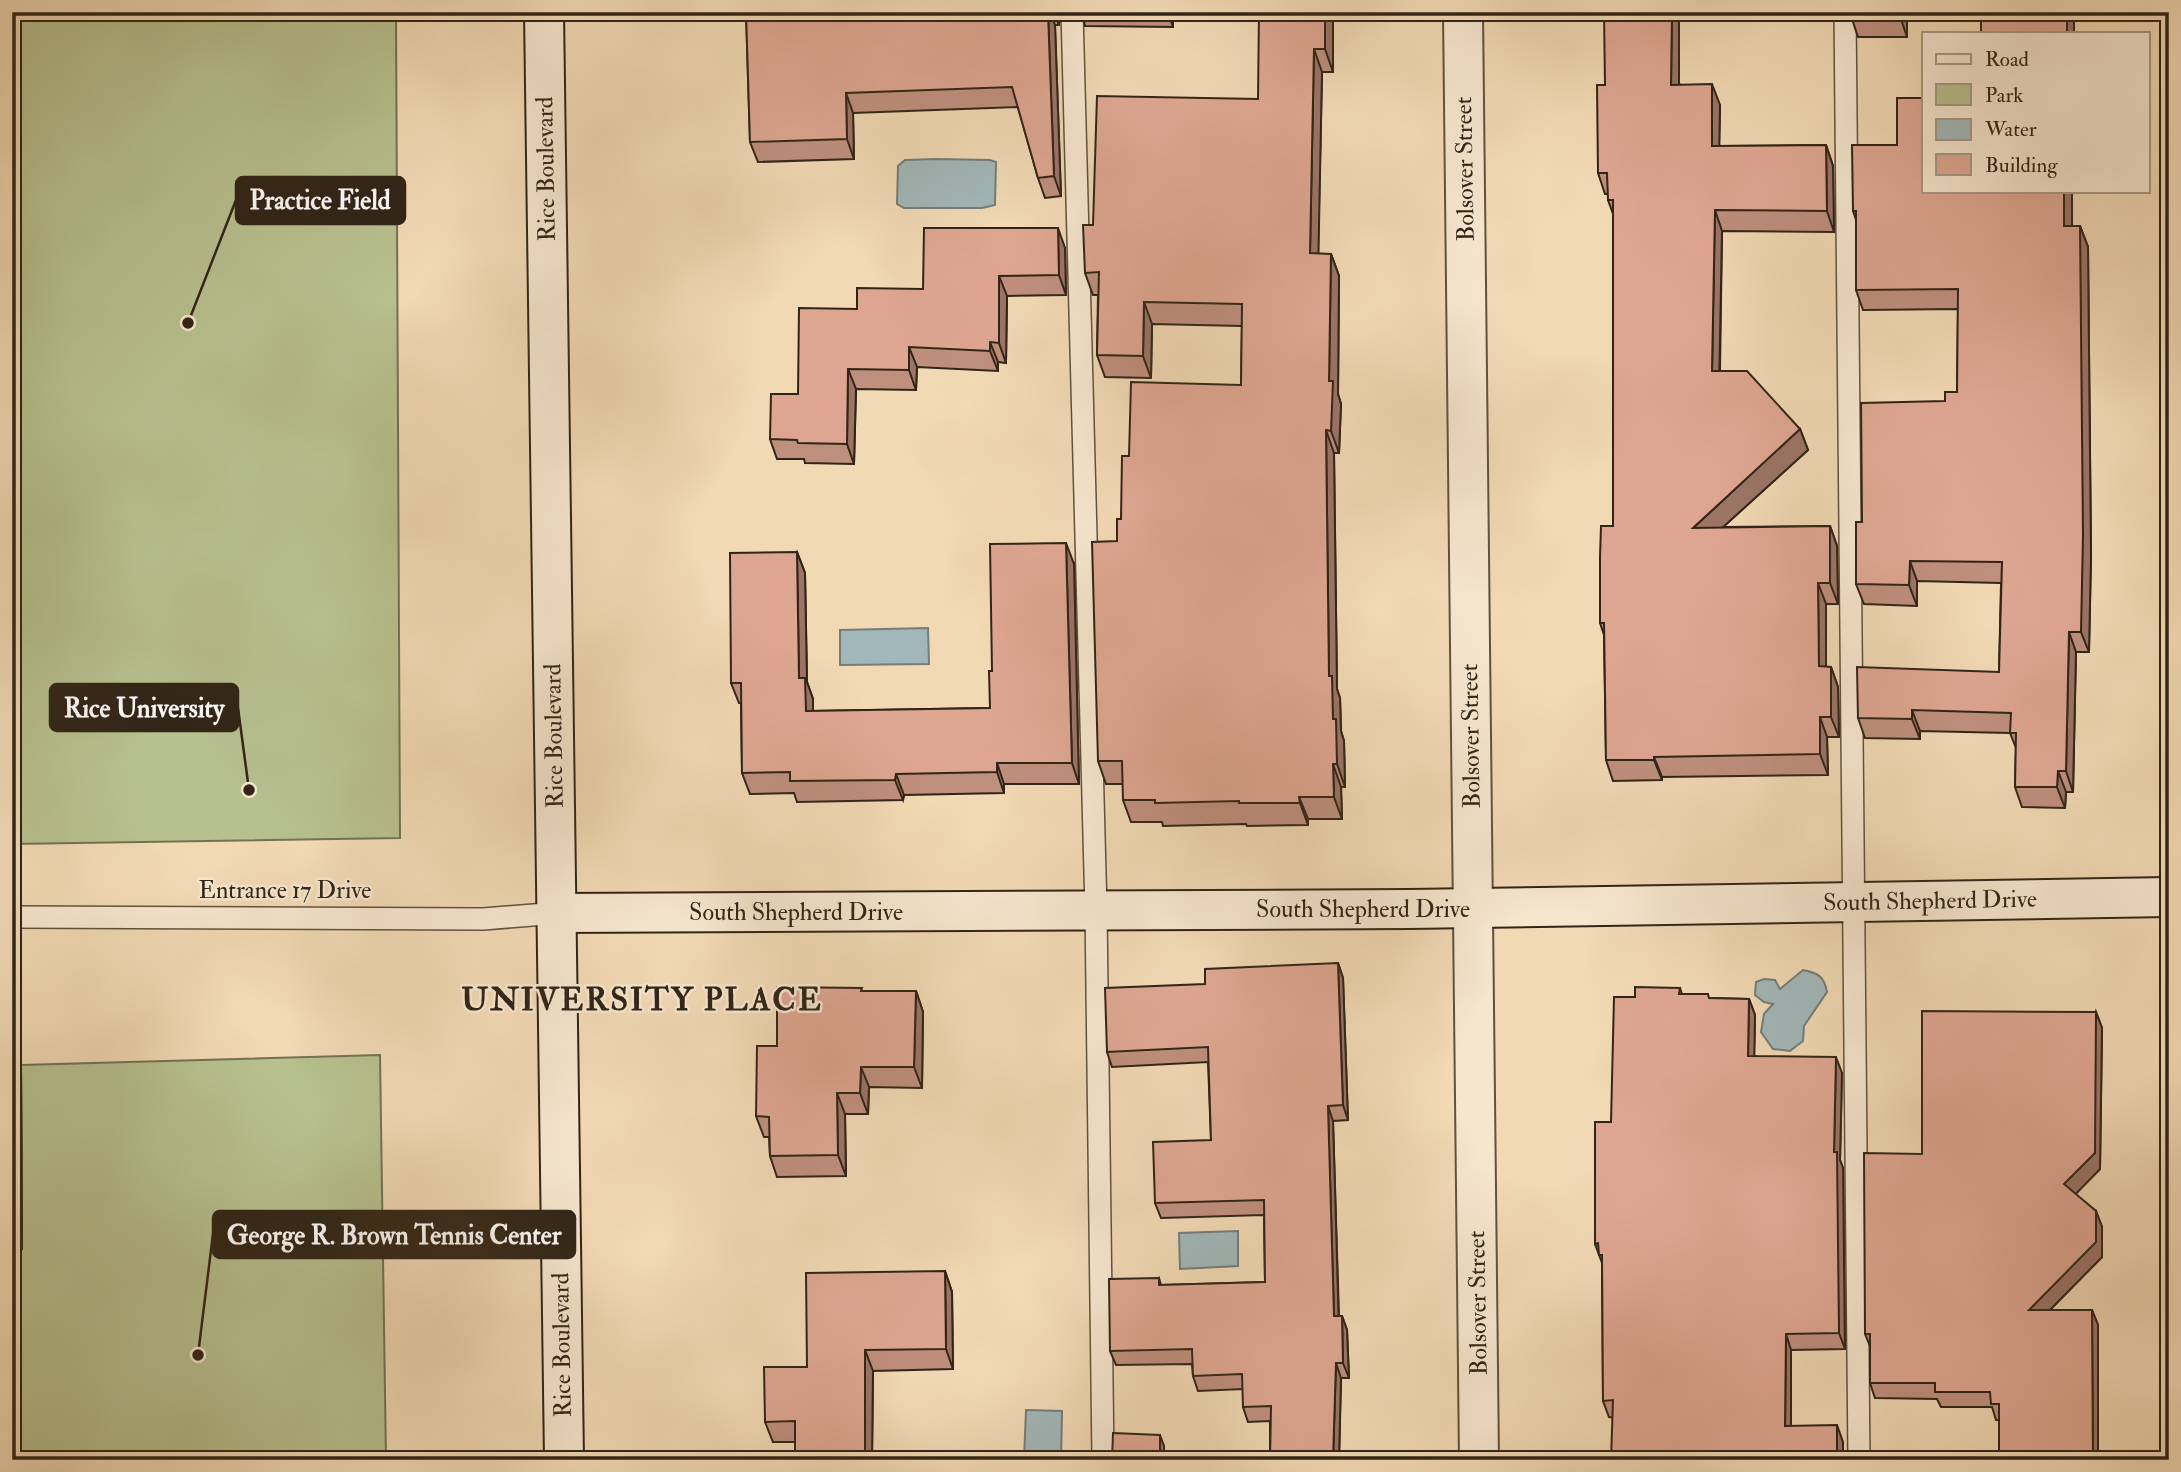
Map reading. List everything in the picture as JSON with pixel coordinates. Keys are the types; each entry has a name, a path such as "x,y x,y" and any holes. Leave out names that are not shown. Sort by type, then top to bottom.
{"main road":[{"name":"Rice Boulevard","path":"544,12 564,1460"},
{"name":"Bolsover Street","path":"1463,12 1479,1460"},
{"name":"South Shepherd Drive","path":"558,913 1473,908 2169,897"}],"lane":[{"path":"1072,12 1096,910 1103,1460"},
{"path":"1845,12 1858,1460"},
{"name":"Entrance 17 Drive","path":"12,917 483,919 558,913"}],"green space":[{"path":"12,12 396,12 400,838 12,844"},
{"path":"380,1055 386,1460 12,1460 12,1249 22,1249 21,1065"}],"water":[{"path":"905,160 996,162 995,205 982,208 904,208 897,204 898,166"},
{"path":"928,628 929,664 840,665 840,630"},
{"path":"1803,970 1820,976 1827,992 1804,1026 1803,1041 1790,1051 1773,1049 1761,1032 1764,1014 1773,1004 1764,1002 1755,995 1756,982 1764,979 1775,980 1780,989"},
{"path":"1238,1231 1238,1266 1180,1269 1179,1233"},
{"path":"1026,1410 1062,1411 1061,1460 1024,1460"}],"building":[{"path":"746,12 1048,12 1054,176 1038,178 1012,87 846,93 847,139 750,142"},
{"path":"1259,12 1325,12 1325,49 1314,49 1310,253 1331,254 1329,381 1333,381 1331,431 1326,430 1329,676 1332,676 1333,719 1336,719 1337,764 1333,764 1334,797 1299,797 1300,803 1155,803 1155,800 1123,800 1122,761 1098,761 1092,542 1117,541 1117,519 1121,519 1122,456 1129,456 1131,382 1241,385 1242,304 1144,302 1143,356 1097,355 1099,272 1085,273 1083,225 1093,225 1097,96 1258,99"},
{"path":"1604,12 1672,12 1671,85 1712,84 1712,146 1826,145 1827,211 1715,210 1712,371 1747,371 1800,429 1693,528 1830,526 1830,583 1818,583 1819,666 1831,667 1831,717 1820,717 1820,754 1606,760 1600,557 1601,526 1613,526 1613,200 1608,200 1607,173 1598,173 1597,85 1605,85"},
{"path":"1851,12 1900,12 1900,16 1851,16"},
{"path":"1981,12 2067,12 2067,32 1981,32"},
{"path":"1897,98 1922,98 1922,192 2064,192 2064,226 2080,226 2083,535 2081,632 2069,632 2066,771 2058,771 2057,787 2015,787 2016,733 2010,733 2011,713 1912,710 1912,719 1858,718 1857,667 1999,672 2002,562 1910,561 1909,585 1856,584 1856,522 1862,522 1861,403 1945,401 1945,392 1957,392 1958,289 1856,290 1856,211 1853,211 1852,145 1897,145"},
{"path":"924,228 1058,228 1059,275 999,276 999,343 990,342 990,351 909,347 909,370 848,369 847,444 798,443 797,440 770,439 771,394 798,394 799,308 857,309 857,288 923,289"},
{"path":"1066,543 1072,763 997,763 997,772 896,774 895,780 790,781 790,772 742,773 741,683 731,683 730,553 797,552 799,678 805,678 806,711 990,708 990,544"},
{"path":"1338,963 1343,1105 1328,1106 1334,1316 1342,1316 1343,1363 1336,1363 1333,1460 1270,1460 1271,1406 1243,1407 1242,1374 1193,1376 1192,1349 1110,1351 1109,1279 1159,1278 1159,1285 1265,1282 1264,1200 1155,1203 1153,1142 1211,1140 1208,1047 1107,1052 1105,988 1205,984 1205,969"},
{"path":"777,987 916,991 914,1067 861,1067 860,1093 837,1093 838,1155 770,1156 769,1117 756,1116 757,1046 777,1046"},
{"path":"1635,987 1680,988 1679,994 1749,999 1748,1056 1836,1057 1834,1152 1837,1152 1839,1333 1786,1334 1785,1426 1837,1425 1837,1460 1611,1460 1613,1400 1603,1401 1602,1255 1599,1255 1598,1243 1595,1244 1595,1122 1611,1122 1614,997 1635,997"},
{"path":"1922,1011 2096,1012 2095,1153 2064,1184 2096,1211 2096,1242 2029,1310 2092,1310 2093,1460 1999,1460 1999,1404 1991,1404 1990,1392 1935,1392 1935,1383 1870,1383 1870,1334 1865,1334 1864,1153 1922,1154"},
{"path":"12,1054 17,1054 18,1239 12,1239"},
{"path":"945,1271 946,1349 865,1350 865,1451 795,1453 795,1421 765,1422 764,1367 807,1367 806,1273"},
{"path":"1113,1433 1160,1435 1160,1460 1112,1460"}],"place":[{"name":"Practice Field","path":"188,323"},
{"name":"Rice University","path":"249,790"},
{"name":"George R. Brown Tennis Center","path":"198,1355"}],"district":[{"name":"UNIVERSITY PLACE","path":"642,1000"}]}
